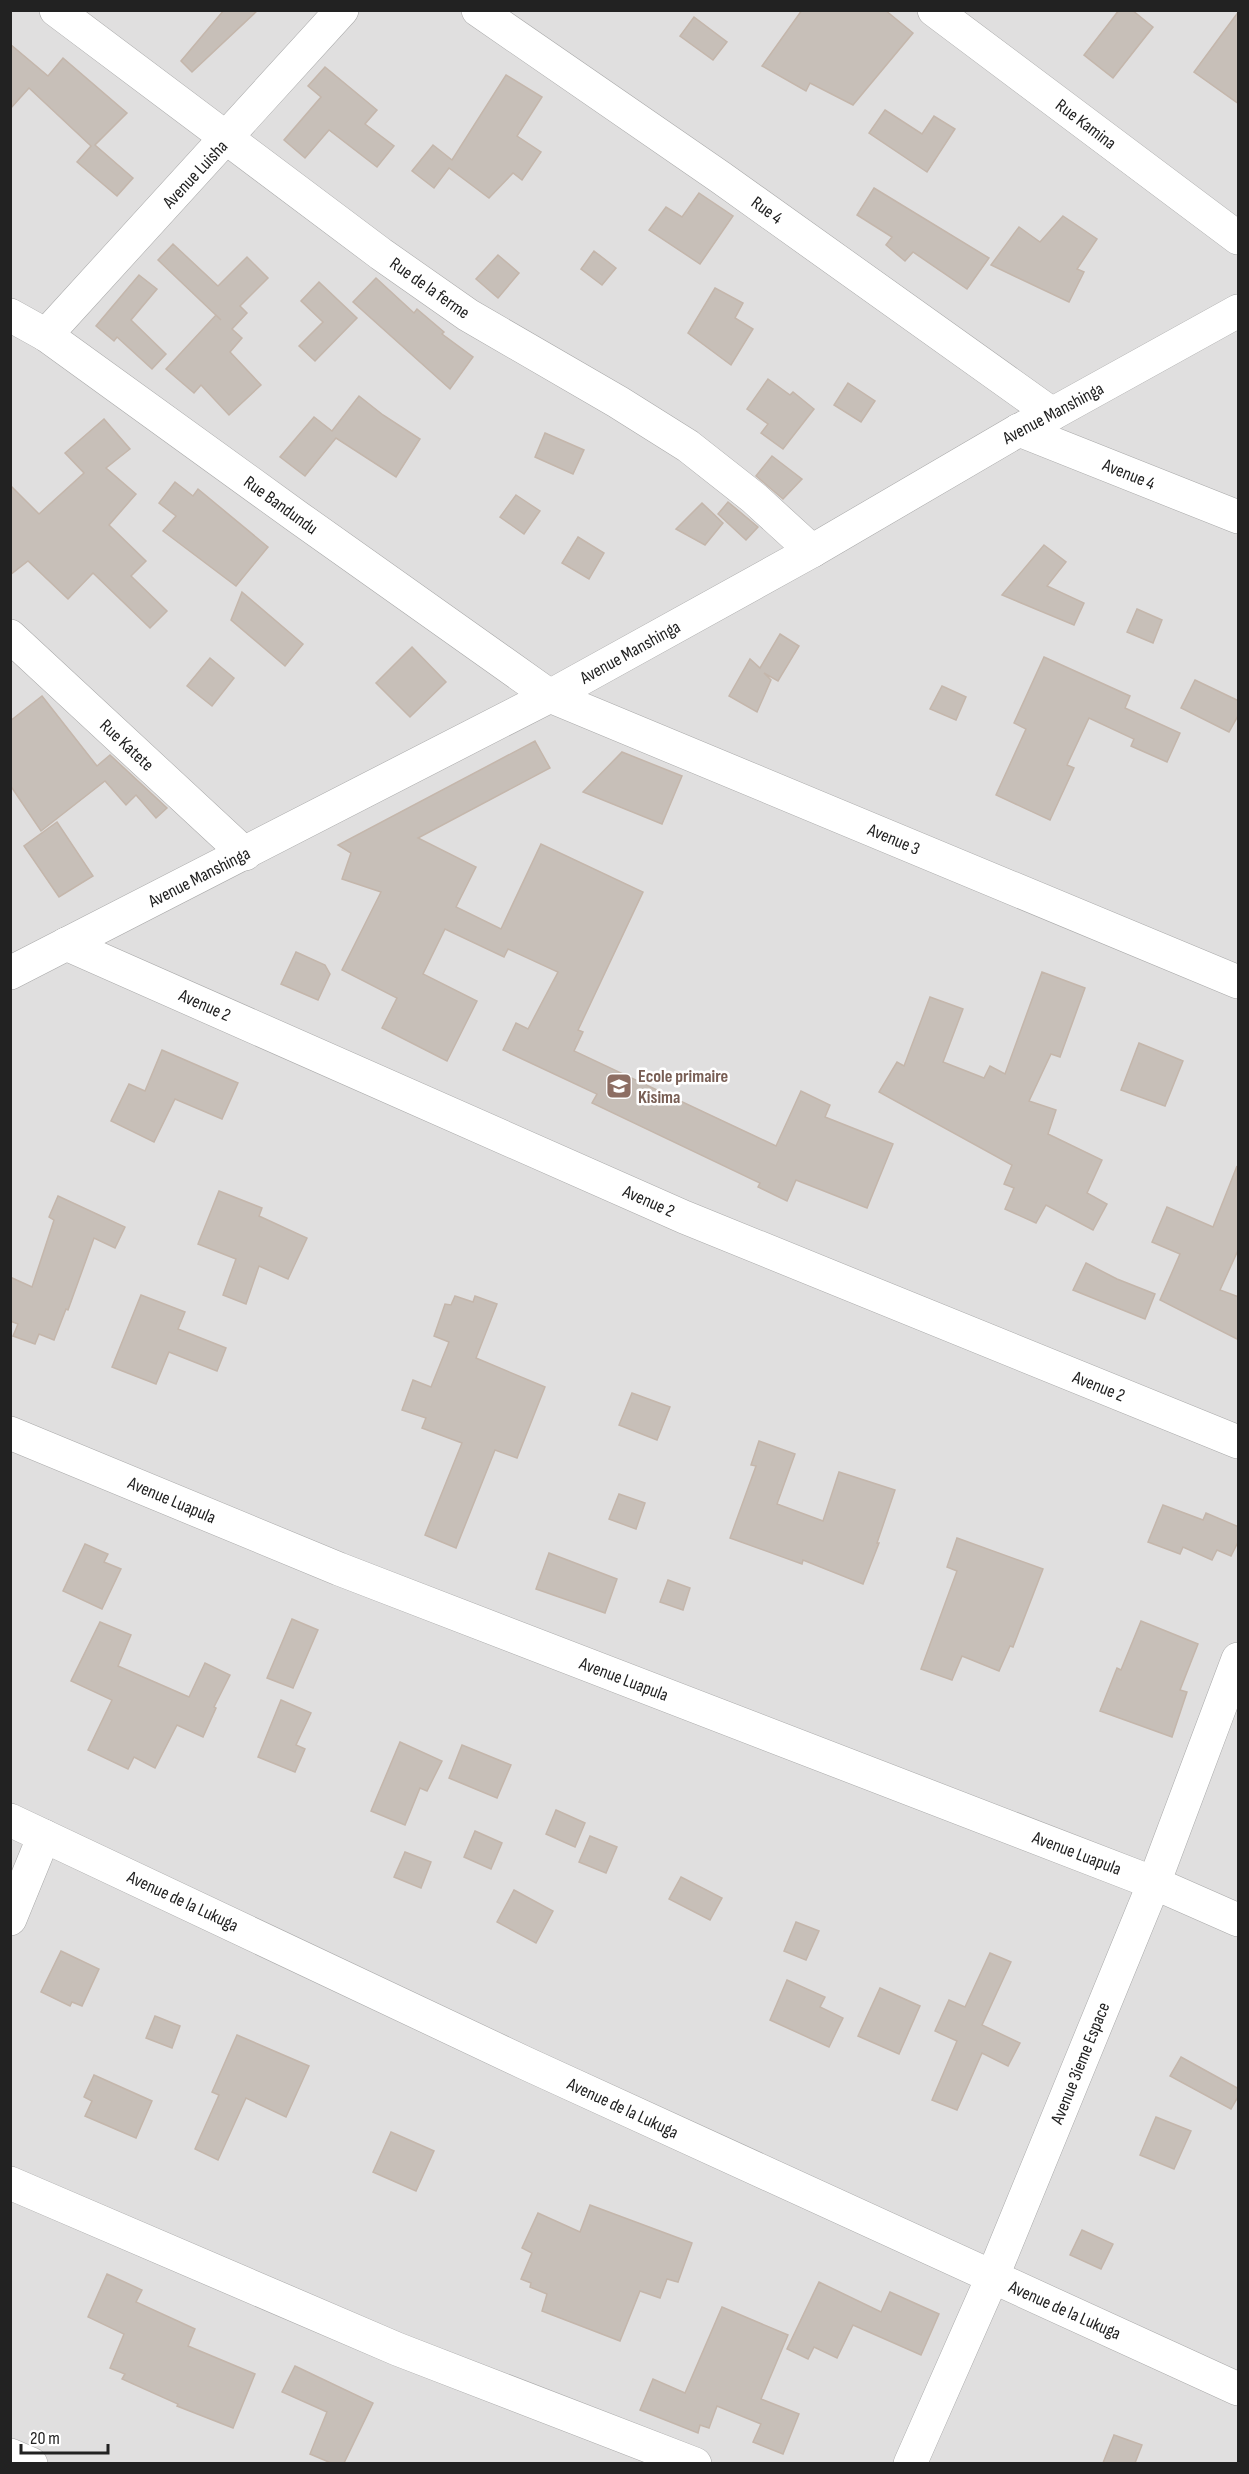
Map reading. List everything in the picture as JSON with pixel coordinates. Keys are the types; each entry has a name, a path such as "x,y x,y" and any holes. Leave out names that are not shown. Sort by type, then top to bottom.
{"street":[{"name":"Rue de la ferme","path":"56,10 381,254 468,315 618,402 688,446 754,498 812,551"},
{"name":"Avenue Luisha","path":"46,335 227,139 342,10"},
{"name":"Rue 4","path":"478,10 720,177 1052,414"},
{"name":"Rue Kamina","path":"934,10 1239,238"},
{"name":"Avenue Manshinga","path":"10,973 550,696 812,551 1019,430 1239,311"},
{"name":"Rue Bandundu","path":"10,315 46,335 550,696"},
{"name":"Avenue 4","path":"1019,430 1239,518"},
{"name":"Rue Katete","path":"10,636 245,854"},
{"name":"Avenue 3","path":"550,696 1239,982"},
{"name":"Avenue 2","path":"66,944 684,1217 1239,1442"},
{"name":"Avenue Luapula","path":"10,1433 339,1569 1154,1883 1239,1920"},
{"name":"Avenue 3ieme Espace","path":"910,2463 992,2278 1154,1883 1239,1659"},
{"name":"Avenue de la Lukuga","path":"10,1820 536,2068 1239,2389"},
{"path":"10,1919 44,1836"},
{"path":"10,2183 397,2349 695,2463"},
{"path":"10,2455 31,2463"}],"shaded area":[{"path":"11,11 1238,11 1238,2463 11,2463"}],"building":[{"path":"224,10 258,10 192,72 181,61"},
{"path":"802,10 885,10 913,33 853,105 810,83 806,91 762,66"},
{"path":"1119,10 1132,10 1153,27 1113,78 1084,55"},
{"path":"1239,11 1239,104 1194,72"},
{"path":"694,17 727,42 713,60 680,36"},
{"path":"10,44 48,76 63,58 127,113 95,145 133,178 117,196 77,162 91,146 29,88 10,109"},
{"path":"325,67 377,110 365,124 394,146 377,167 329,130 305,158 284,140 321,97 308,86"},
{"path":"506,75 542,97 517,136 541,152 522,180 513,173 489,198 449,168 434,188 412,171 433,145 452,160"},
{"path":"885,110 922,134 934,116 955,129 927,172 869,133"},
{"path":"874,188 989,258 967,289 913,252 905,261 886,245 892,237 857,215"},
{"path":"699,193 733,216 700,264 649,230 666,207 682,217"},
{"path":"1063,216 1097,239 1077,269 1084,272 1069,302 991,265 1019,227 1040,242"},
{"path":"173,244 218,286 247,257 268,278 240,306 247,313 232,329 242,338 230,352 261,385 229,415 201,385 194,393 166,369 216,315 158,260"},
{"path":"594,251 616,268 602,285 581,269"},
{"path":"498,255 519,273 498,298 476,279"},
{"path":"139,275 157,289 131,320 166,354 152,369 117,337 114,341 96,326"},
{"path":"376,278 414,313 417,309 444,332 442,334 473,357 450,389 353,302"},
{"path":"319,282 357,318 315,361 299,346 323,322 301,301"},
{"path":"715,288 743,303 735,318 753,329 731,365 688,333"},
{"path":"768,379 790,395 793,392 814,409 783,449 761,433 768,424 747,409"},
{"path":"848,383 875,401 861,422 834,405"},
{"path":"359,396 420,439 396,477 336,438 305,476 280,457 314,417 332,431"},
{"path":"104,419 130,449 106,468 136,494 109,525 146,561 131,576 167,611 150,628 93,573 68,599 28,561 10,575 10,485 39,514 84,473 65,453"},
{"path":"545,433 584,450 573,474 535,457"},
{"path":"772,456 802,479 783,499 756,476"},
{"path":"175,482 193,496 198,489 268,547 236,586 163,531 176,516 159,503"},
{"path":"516,495 540,511 524,534 500,517"},
{"path":"728,502 758,527 746,540 718,514"},
{"path":"702,503 723,523 705,545 676,529"},
{"path":"578,537 604,553 589,579 562,563"},
{"path":"1044,545 1066,562 1047,586 1084,603 1074,625 1002,595"},
{"path":"242,592 303,644 285,666 231,620"},
{"path":"1137,609 1162,620 1153,643 1127,632"},
{"path":"780,634 799,646 778,681 764,673 771,680 757,712 729,696 750,659 760,668"},
{"path":"412,647 446,682 410,717 376,683"},
{"path":"1044,657 1130,696 1125,708 1180,733 1167,762 1131,746 1134,739 1089,718 1067,765 1074,768 1050,820 996,795 1026,729 1014,723"},
{"path":"210,658 234,678 212,706 187,686"},
{"path":"1195,680 1239,701 1239,714 1229,732 1181,708"},
{"path":"942,686 966,697 956,720 930,709"},
{"path":"42,696 97,766 110,755 167,808 156,818 136,795 126,805 105,781 41,831 10,785 10,721"},
{"path":"535,741 550,768 418,838 476,867 456,907 501,929 541,844 643,892 578,1030 583,1032 574,1051 776,1146 801,1091 830,1105 825,1117 893,1144 867,1208 796,1180 787,1201 758,1187 760,1183 592,1103 597,1094 503,1050 516,1023 528,1029 558,972 508,949 504,957 445,929 423,974 477,1001 447,1061 382,1028 397,998 342,970 381,892 342,879 351,853 338,845"},
{"path":"622,752 682,776 662,824 583,792"},
{"path":"57,822 93,876 59,897 24,846"},
{"path":"296,952 325,965 330,974 318,1000 281,984"},
{"path":"1042,972 1085,988 1060,1057 1051,1054 1029,1101 1056,1110 1048,1134 1102,1160 1087,1193 1107,1204 1093,1230 1046,1205 1036,1223 1005,1209 1014,1188 1004,1184 1012,1165 879,1092 897,1062 904,1066 930,997 963,1009 943,1062 984,1078 990,1066 1005,1074"},
{"path":"1139,1043 1183,1061 1165,1106 1121,1090"},
{"path":"162,1050 238,1083 222,1119 175,1099 154,1142 111,1121 129,1084 145,1091"},
{"path":"1237,1166 1239,1248 1220,1290 1239,1297 1239,1340 1160,1300 1180,1254 1152,1242 1167,1207 1213,1227"},
{"path":"219,1191 262,1208 259,1216 307,1238 288,1279 259,1266 246,1304 223,1295 236,1259 198,1244"},
{"path":"58,1196 125,1227 115,1248 94,1238 68,1310 66,1309 54,1340 39,1334 35,1344 13,1336 18,1324 10,1321 10,1277 32,1287 54,1220 49,1217"},
{"path":"1086,1263 1117,1279 1155,1294 1145,1319 1073,1290"},
{"path":"141,1295 185,1312 178,1329 226,1348 217,1371 169,1352 156,1384 112,1367"},
{"path":"455,1296 473,1302 475,1296 497,1304 476,1358 545,1387 517,1458 495,1450 456,1548 425,1535 462,1443 422,1428 426,1418 402,1410 413,1380 431,1387 449,1342 434,1336 445,1304 451,1305"},
{"path":"632,1393 670,1407 657,1440 619,1425"},
{"path":"759,1441 795,1454 777,1504 823,1521 839,1472 895,1490 877,1543 879,1543 863,1584 803,1560 802,1564 730,1538 756,1466 751,1465"},
{"path":"619,1494 645,1503 636,1529 609,1519"},
{"path":"1163,1505 1203,1520 1206,1513 1239,1527 1239,1540 1231,1556 1217,1550 1212,1560 1183,1547 1180,1554 1148,1542"},
{"path":"957,1538 1043,1569 1013,1647 1010,1646 999,1671 962,1656 952,1680 921,1669 957,1571 947,1567"},
{"path":"85,1544 108,1554 104,1562 121,1569 102,1609 63,1591"},
{"path":"549,1553 617,1579 605,1613 536,1589"},
{"path":"668,1580 690,1588 683,1610 660,1602"},
{"path":"292,1619 318,1630 293,1688 267,1678"},
{"path":"1141,1621 1198,1644 1180,1690 1187,1692 1172,1737 1100,1711 1117,1668 1121,1670"},
{"path":"100,1622 131,1635 118,1666 189,1697 205,1663 230,1675 214,1707 216,1708 203,1737 177,1725 155,1768 134,1757 128,1769 88,1750 112,1700 71,1681"},
{"path":"281,1700 311,1713 296,1745 305,1749 295,1772 258,1757"},
{"path":"400,1742 442,1761 427,1791 420,1788 405,1825 371,1811"},
{"path":"462,1745 511,1765 497,1798 449,1778"},
{"path":"556,1810 585,1823 575,1847 546,1834"},
{"path":"475,1831 502,1843 491,1869 464,1857"},
{"path":"590,1836 617,1847 606,1873 579,1862"},
{"path":"405,1852 431,1862 421,1888 394,1877"},
{"path":"681,1877 722,1898 710,1920 669,1899"},
{"path":"514,1890 553,1911 536,1943 497,1922"},
{"path":"796,1922 819,1931 806,1960 784,1951"},
{"path":"61,1951 99,1969 82,2006 72,2002 70,2006 41,1992"},
{"path":"990,1953 1011,1962 982,2025 1020,2043 1008,2066 982,2053 957,2110 932,2100 957,2041 935,2031 949,2000 965,2007"},
{"path":"787,1980 825,1997 820,2007 843,2018 829,2047 770,2020"},
{"path":"880,1988 920,2006 899,2054 858,2036"},
{"path":"155,2016 180,2026 172,2048 146,2038"},
{"path":"237,2035 309,2066 286,2117 246,2098 218,2160 195,2149 219,2095 212,2092"},
{"path":"1181,2057 1239,2089 1239,2095 1231,2109 1170,2076"},
{"path":"94,2075 152,2101 136,2138 85,2116 92,2101 84,2097"},
{"path":"1156,2117 1191,2131 1174,2169 1140,2155"},
{"path":"391,2132 434,2151 416,2191 373,2172"},
{"path":"590,2205 692,2243 678,2282 667,2279 660,2298 640,2291 620,2341 542,2311 547,2294 530,2287 531,2283 521,2279 532,2253 522,2248 538,2213 580,2232"},
{"path":"1082,2230 1113,2244 1101,2269 1070,2255"},
{"path":"107,2274 142,2290 136,2302 195,2329 188,2346 255,2374 233,2428 177,2406 178,2404 122,2379 125,2374 110,2368 124,2334 88,2317"},
{"path":"819,2282 881,2312 890,2292 939,2314 921,2355 853,2325 837,2358 814,2347 808,2359 787,2349"},
{"path":"722,2307 788,2335 761,2399 799,2414 783,2454 753,2442 761,2424 717,2406 709,2428 700,2425 698,2433 640,2410 653,2379 685,2393"},
{"path":"295,2366 373,2403 344,2463 331,2463 310,2454 327,2412 282,2392"},
{"path":"1114,2435 1142,2445 1135,2463 1103,2463"}],"place":[{"name":"Ecole primaire Kisima","path":"619,1086"}]}
